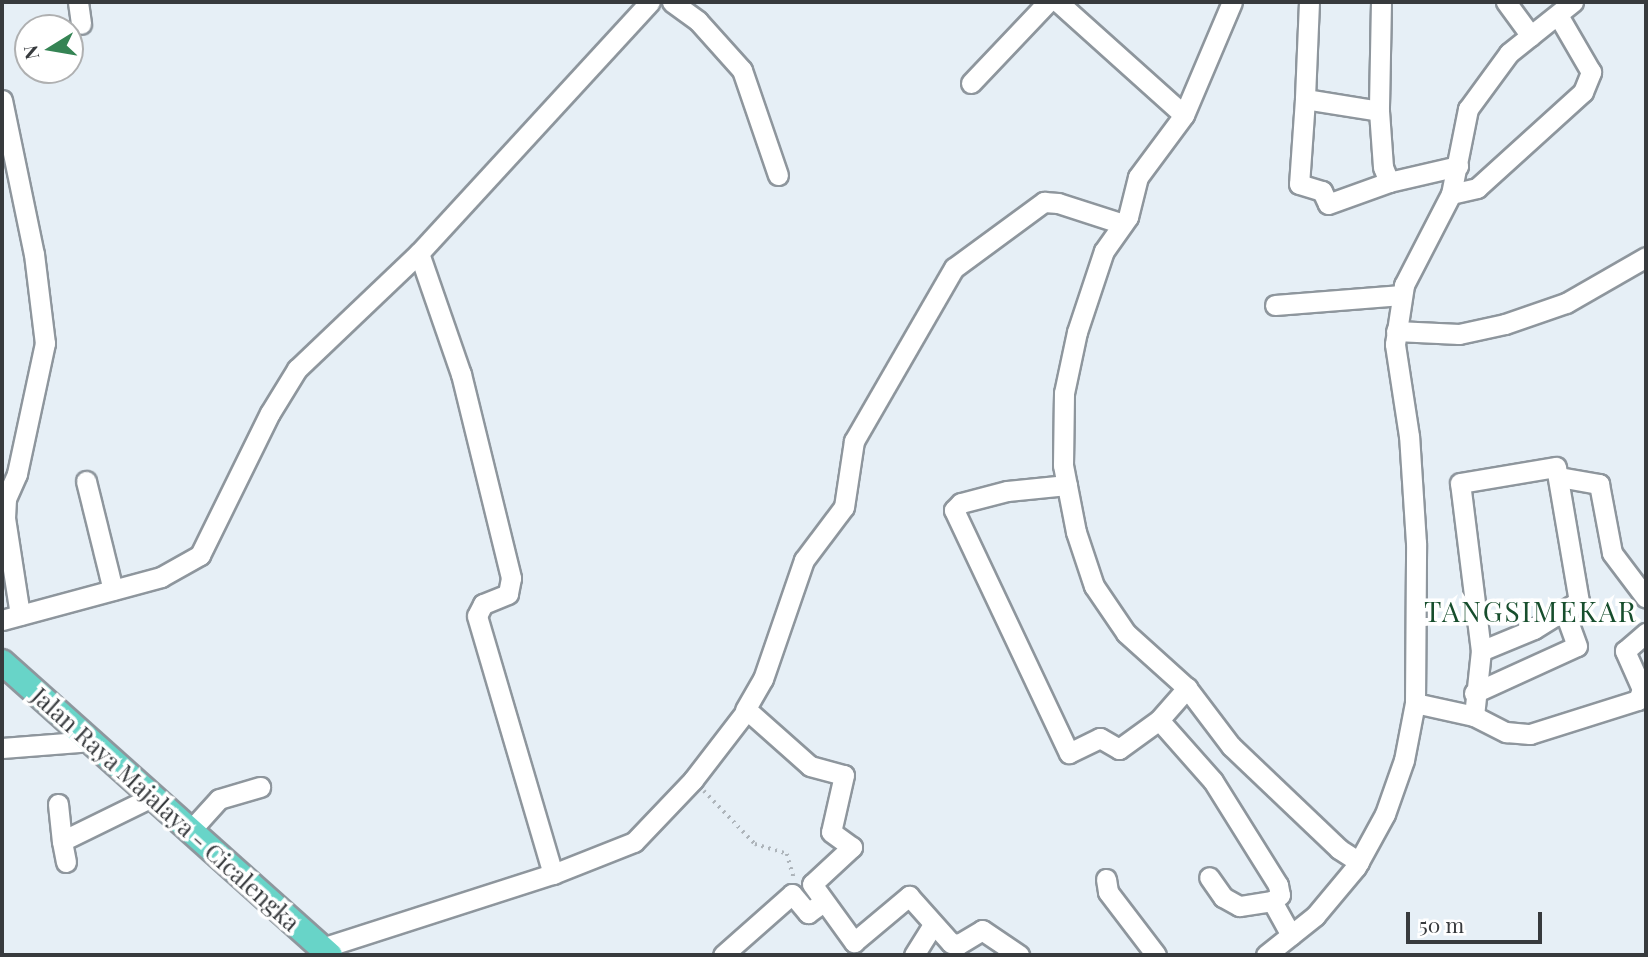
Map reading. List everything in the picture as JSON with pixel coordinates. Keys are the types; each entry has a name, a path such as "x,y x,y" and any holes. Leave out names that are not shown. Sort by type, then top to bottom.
{"main road":[{"name":"Jalan Raya Majalaya - Cicalengka","path":"2,662 326,952"}],"street":[{"path":"2,100 34,254 45,343 17,474 6,499 11,618 161,577 200,555 270,413 297,369 419,253 650,2"},
{"path":"672,2 698,21 742,70 778,174"},
{"path":"971,83 1048,2"},
{"path":"1058,2 1184,115"},
{"path":"1232,2 1184,115 1138,177 1123,224 1104,251 1077,332 1064,393 1067,485 1094,586 1108,611 1187,688 1231,746 1339,849 1359,862"},
{"path":"1309,2 1299,184 1322,191 1328,204 1388,182 1458,166"},
{"path":"1381,2 1379,111 1382,167 1388,182"},
{"path":"1506,2 1531,36"},
{"path":"1266,955 1315,916 1359,862 1395,788 1415,703 1415,505 1396,331 1402,295 1451,194 1468,109 1500,63 1565,8 1591,72 1583,92 1477,188 1451,194"},
{"path":"1305,99 1379,111"},
{"path":"326,952 553,874 634,842 693,779 745,710 763,679 804,560 844,507 851,448 954,268 1044,202 1058,202 1123,224"},
{"path":"419,253 461,374 511,578 508,594 483,604 477,616 553,874"},
{"path":"1396,331 1459,334 1505,324 1566,303 1646,257"},
{"path":"1275,305 1402,295"},
{"path":"1474,716 1474,693 1481,651 1460,483 1554,467 1559,477 1579,599 1564,611 1481,651"},
{"path":"1559,477 1599,484 1612,553 1646,598"},
{"path":"86,481 113,590"},
{"path":"1067,485 1007,491 961,503 954,513 1069,753 1100,738 1119,749 1160,720 1187,688"},
{"path":"1474,693 1577,646 1564,611"},
{"path":"1415,703 1474,716 1506,732 1530,734 1638,700 1642,690 1626,648 1646,633"},
{"path":"745,710 751,711 810,766 844,775 831,832 852,847 813,882 823,902 861,949 906,896 955,944 985,930 1019,955"},
{"path":"1160,720 1213,781 1252,842 1280,888 1272,901"},
{"path":"2,748 92,741"},
{"path":"190,831 219,799 260,786"},
{"path":"62,841 152,797"},
{"path":"58,804 66,862"},
{"path":"1209,877 1234,904 1272,901"},
{"path":"1106,879 1108,891 1156,955"},
{"path":"723,955 792,894 808,914 823,902"},
{"path":"1272,901 1291,935"},
{"path":"914,955 933,925"}],"path":[{"path":"693,779 754,844 787,854 794,872 792,894"}],"district":[{"name":"TANGSIMEKAR","path":"1531,611"}]}
